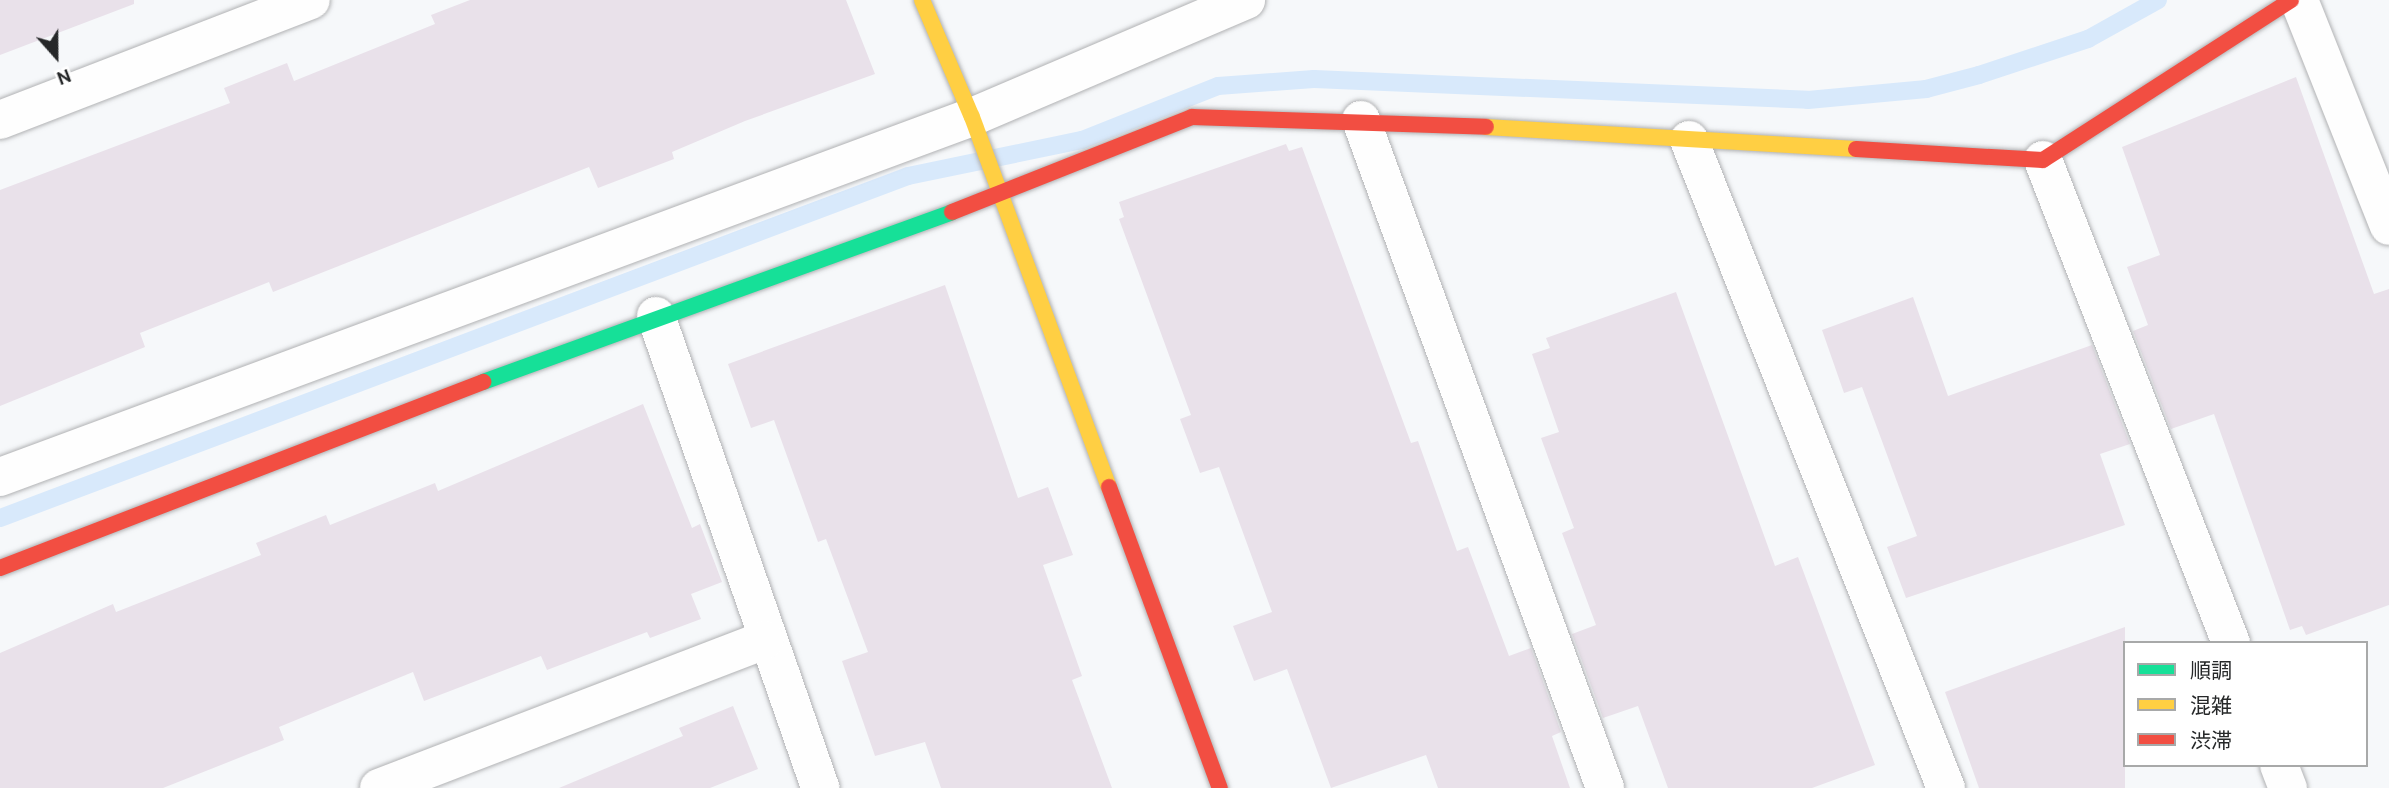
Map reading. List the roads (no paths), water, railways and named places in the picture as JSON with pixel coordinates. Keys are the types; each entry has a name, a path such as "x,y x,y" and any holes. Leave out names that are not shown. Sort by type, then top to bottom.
{"street":[{"path":"0,120 228,15 311,0"},
{"path":"922,0 972,117 1220,788"},
{"path":"0,477 972,117 1247,0"},
{"path":"0,568 656,316 999,195 1192,117 1361,120 2043,160 2291,0"},
{"path":"2299,0 2389,226"},
{"path":"1361,120 1605,788"},
{"path":"1689,141 1946,788"},
{"path":"2043,160 2230,641"},
{"path":"656,316 765,640 820,788"},
{"path":"379,788 765,640"},
{"path":"2280,767 2288,788"}],"waterway":[{"path":"0,518 908,176 1082,140 1218,86 1314,79 1808,100 1926,89 1979,75 2088,39 2158,0"}]}
